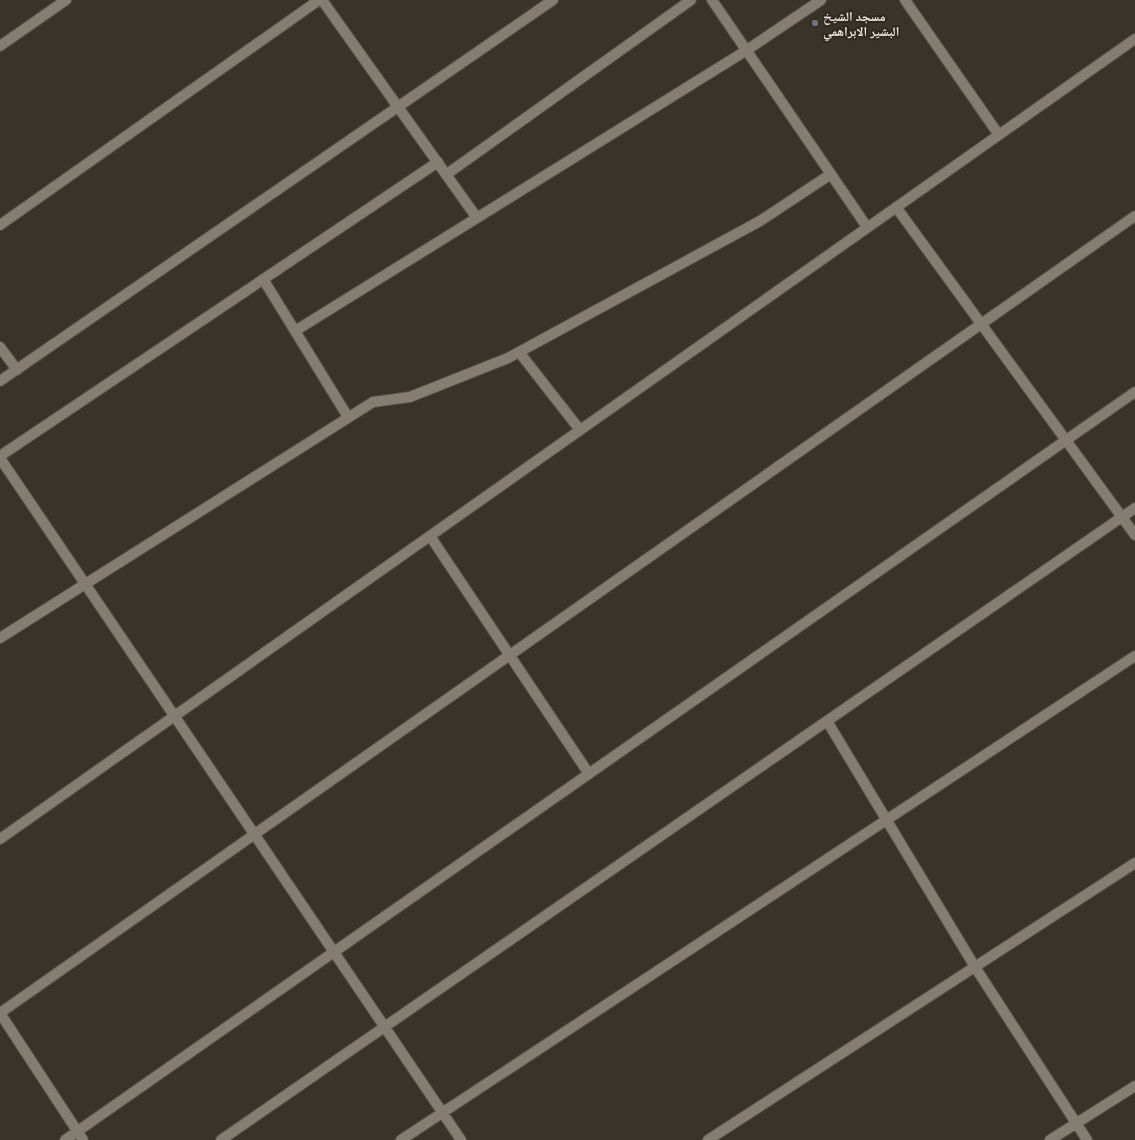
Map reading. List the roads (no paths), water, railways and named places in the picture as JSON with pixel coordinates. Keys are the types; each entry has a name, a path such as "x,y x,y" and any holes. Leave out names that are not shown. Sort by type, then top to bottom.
{"street":[{"path":"0,46 66,0"},
{"path":"0,225 321,0 447,174 477,218"},
{"path":"0,381 553,0"},
{"path":"447,174 691,0"},
{"path":"712,0 867,227"},
{"path":"295,331 747,50 821,0"},
{"path":"905,0 999,134"},
{"path":"0,839 1135,39"},
{"path":"438,162 0,457 460,1140"},
{"path":"0,638 373,402 410,397 519,352 760,221 831,174"},
{"path":"896,207 1135,535"},
{"path":"80,1136 0,1013 1135,216"},
{"path":"263,279 348,417"},
{"path":"0,346 17,370"},
{"path":"519,352 580,430"},
{"path":"65,1140 80,1136 334,952 1135,392"},
{"path":"221,1140 1135,508"},
{"path":"430,536 589,774"},
{"path":"401,1140 1135,656"},
{"path":"827,721 975,967 1088,1140"},
{"path":"708,1140 1135,863"},
{"path":"1050,1140 1135,1086"}],"place":[{"name":"مسجد الشيخ البشير الابراهمي","path":"815,23"}]}
